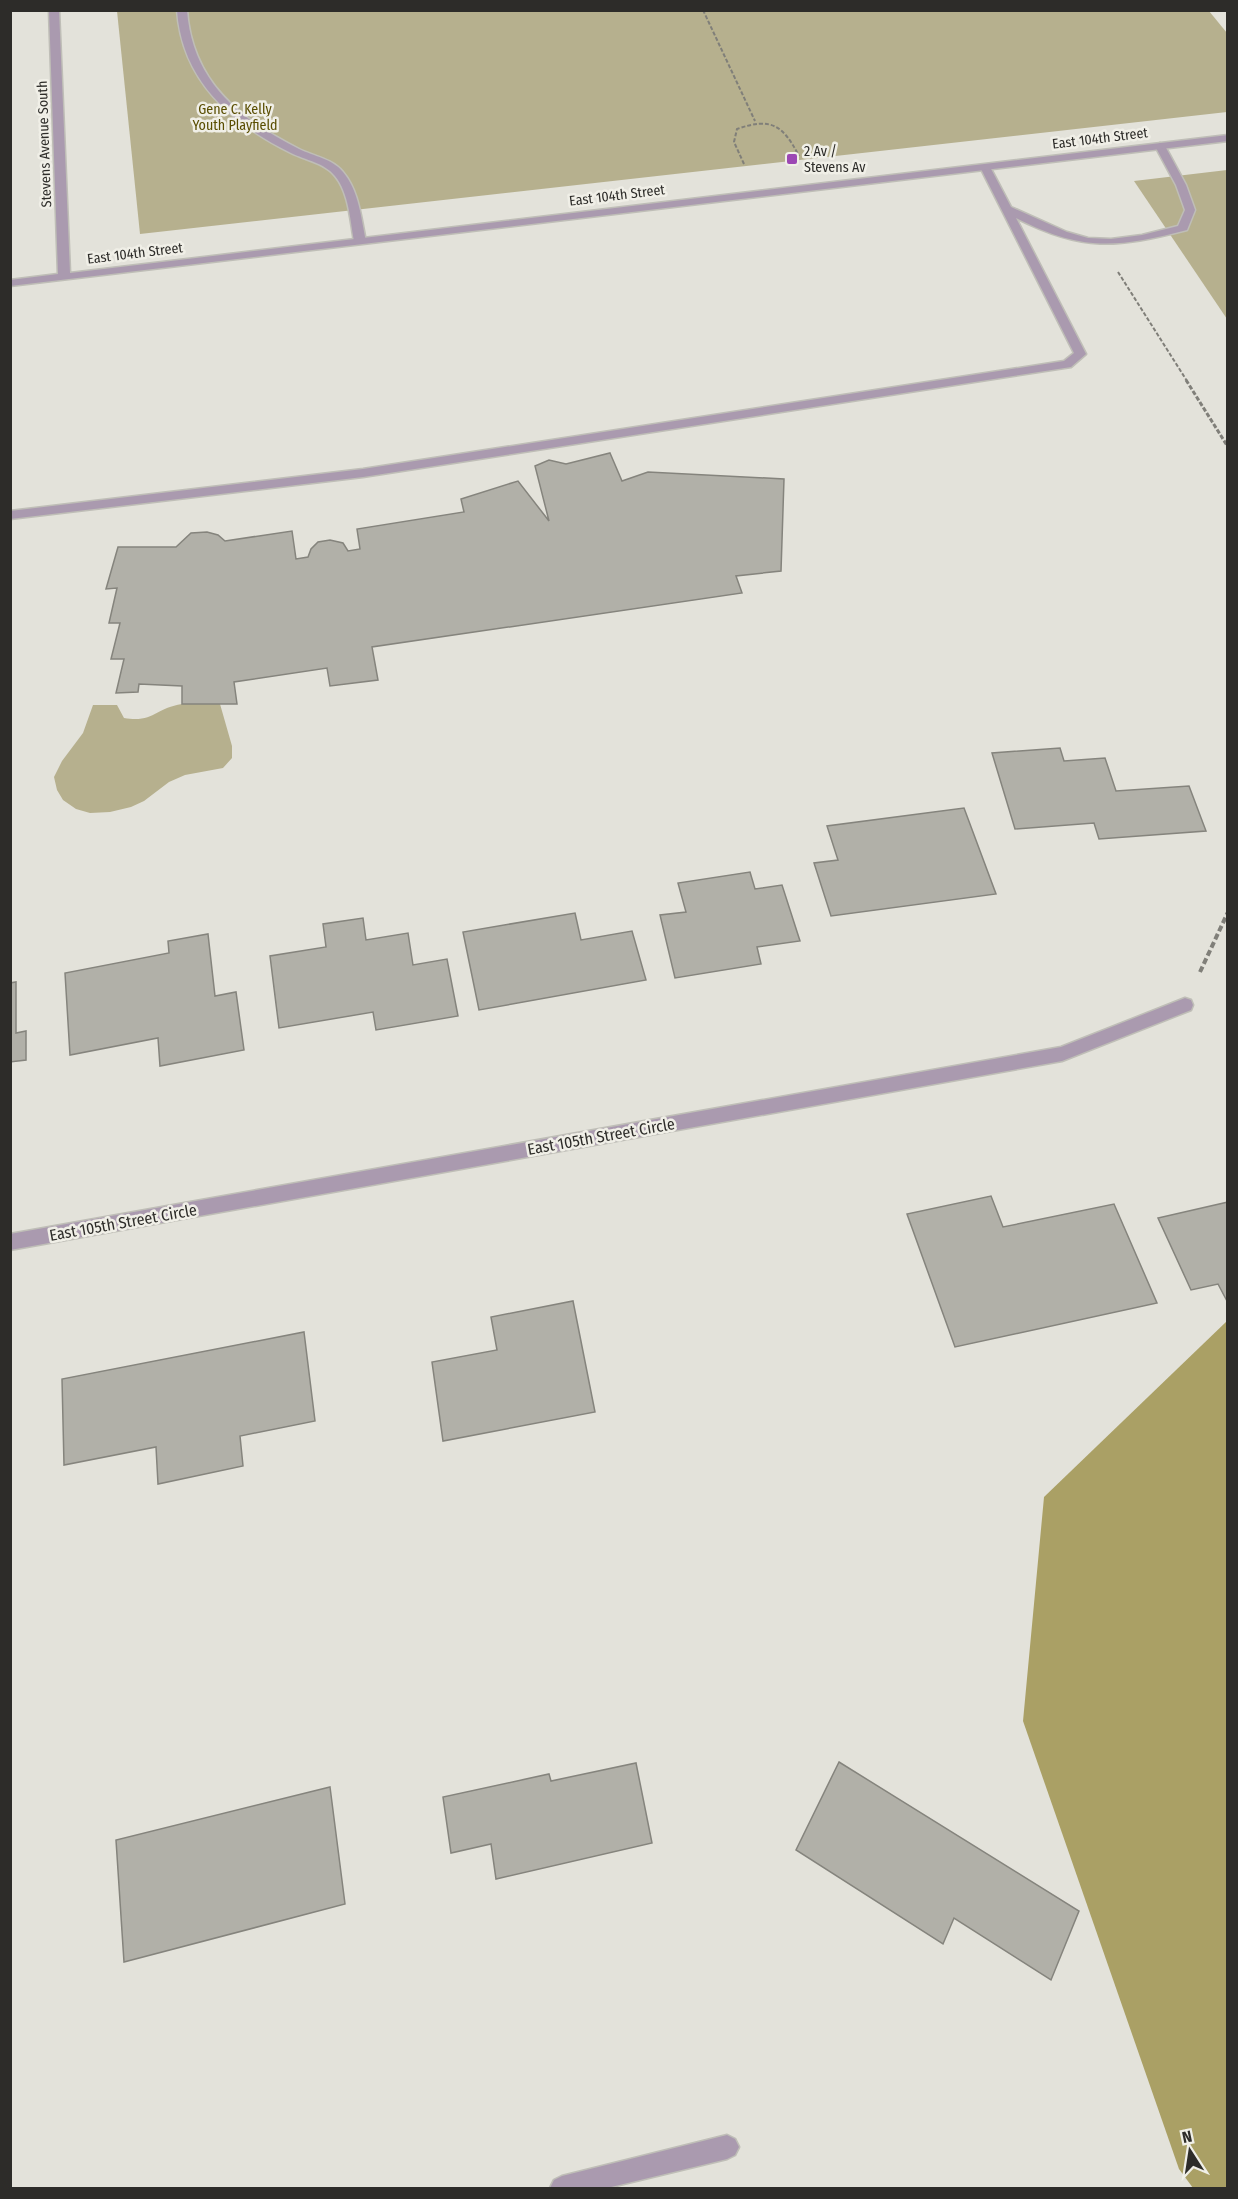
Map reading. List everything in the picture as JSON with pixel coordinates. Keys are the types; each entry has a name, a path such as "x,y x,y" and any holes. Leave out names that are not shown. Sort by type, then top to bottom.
{"street":[{"name":"Stevens Avenue South","path":"54,10 64,276"},
{"path":"182,10 183,28 189,50 201,77 238,115 290,149 337,170 350,193 360,241"},
{"name":"East 104th Street","path":"10,283 1227,138"},
{"path":"1005,208 1044,228 1102,243 1155,236 1183,228 1190,210 1181,185 1160,146"},
{"path":"10,514 363,472 1067,364 1080,354 985,167"},
{"name":"East 105th Street Circle","path":"10,1242 1062,1054 1185,1005"},
{"path":"562,2188 727,2147"}],"path":[{"path":"703,10 755,122"},
{"path":"746,168 734,142 737,129 755,122 779,126 791,140 801,161"},
{"path":"1102,243 1227,447"},
{"path":"1185,1005 1227,912"}],"green space":[{"name":"Gene C. Kelly Youth Playfield","path":"117,11 1209,11 1227,33 1227,112 140,234"},
{"path":"1227,170 1227,319 1134,181"},
{"path":"182,704 220,704 232,746 232,758 223,768 185,775 169,782 144,801 110,812 90,813 76,809 63,800 57,790 54,777 62,761 83,733 93,705 117,705 124,718 134,719 148,717"}],"shaded area":[{"path":"1227,1321 1228,2188 1193,2188 1179,2169 1023,1721 1044,1497"}],"building":[{"path":"610,453 622,481 648,472 784,479 781,571 736,576 742,593 372,647 378,680 330,686 327,668 234,682 237,704 182,704 182,686 139,684 138,692 116,693 124,659 111,659 120,623 109,623 117,588 106,589 118,547 176,547 191,533 207,532 218,535 225,541 292,531 296,559 308,557 311,549 318,542 330,540 343,543 348,551 360,549 357,529 464,512 461,499 518,481 549,521 535,466 549,460 566,464"},
{"path":"1060,748 1064,761 1105,758 1116,791 1189,786 1206,831 1099,839 1094,823 1015,829 992,753"},
{"path":"964,808 996,894 831,916 814,863 838,860 827,826"},
{"path":"750,872 755,889 782,885 800,941 757,947 761,964 675,978 660,915 686,912 678,883"},
{"path":"575,913 581,940 632,931 646,980 479,1010 463,932"},
{"path":"363,918 366,940 408,933 413,965 447,959 458,1016 376,1030 373,1012 279,1028 270,956 326,947 323,924"},
{"path":"208,934 215,996 236,992 244,1050 160,1066 158,1038 70,1055 65,973 169,953 168,941"},
{"path":"16,982 16,1033 26,1031 26,1060 10,1062 10,983"},
{"path":"991,1196 1003,1227 1114,1204 1157,1303 955,1347 907,1214"},
{"path":"1228,1202 1228,1303 1218,1284 1191,1290 1158,1218"},
{"path":"573,1301 595,1412 443,1441 432,1362 497,1350 491,1317"},
{"path":"304,1332 315,1421 240,1436 243,1466 158,1484 156,1447 64,1465 62,1379"},
{"path":"839,1762 1079,1911 1051,1980 954,1918 943,1944 796,1850"},
{"path":"636,1763 652,1843 496,1879 491,1844 451,1853 443,1797 549,1774 551,1781"},
{"path":"330,1787 345,1904 124,1962 116,1840"}],"place":[{"name":"2 Av / Stevens Av","path":"792,159"}]}
